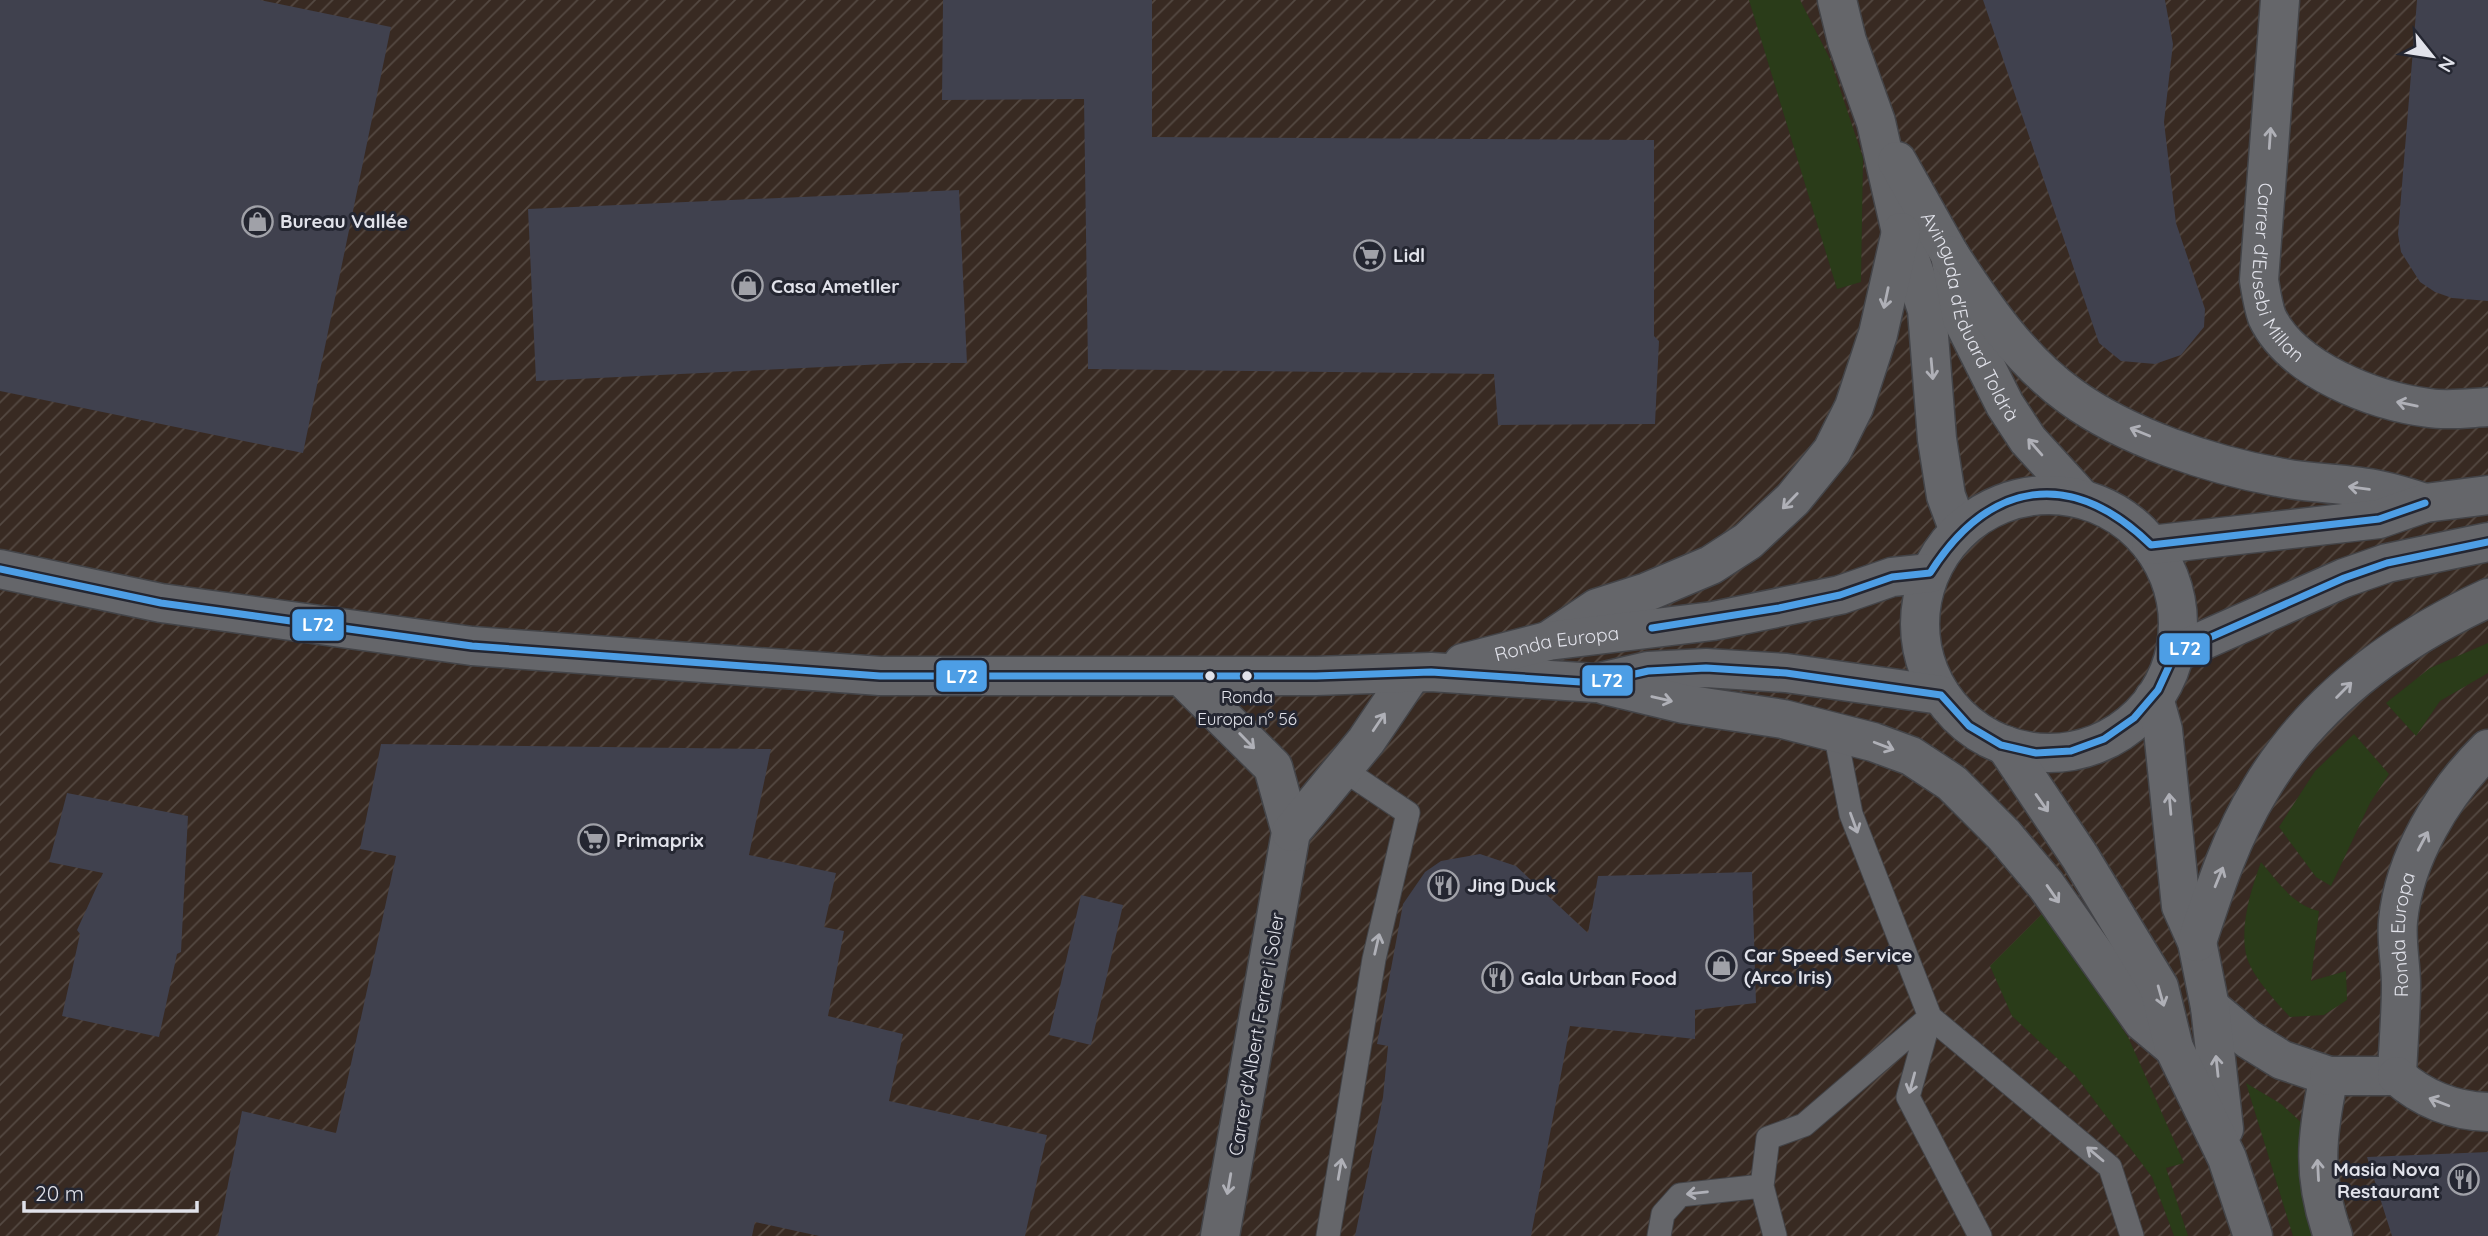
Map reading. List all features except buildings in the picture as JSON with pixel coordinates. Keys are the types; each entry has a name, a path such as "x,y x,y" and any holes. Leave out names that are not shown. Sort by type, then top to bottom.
{"street":[{"name":"Avinguda d'Eduard Toldrà","path":"1837,0 1847,41 1876,122 1901,232 1927,310 1939,451 1946,496 1959,531"},
{"name":"Carrer d'Eusebi Millan","path":"2280,0 2259,280 2267,316 2285,343 2340,383 2400,403 2432,408 2481,407"},
{"name":"Avinguda d'Eduard Toldrà","path":"1876,122 1950,255 1962,319 2005,405 2028,440 2081,498"},
{"path":"1548,641 1597,608 1647,592 1710,565 1748,541 1793,499 1832,451 1854,407 1878,334 1901,232"},
{"path":"1950,255 1980,302 2051,380 2071,397 2122,425 2217,464 2279,478 2378,490 2425,503"},
{"path":"2045,494 2081,498 2104,506 2125,519 2151,545 2165,566 2176,602 2178,628 2175,653 2163,684 2154,698 2128,726 2081,749 2042,753 2005,745 1964,722 1941,695 1927,667 1920,636 1921,603 1930,573 1959,531 1988,510 2010,500 2045,494"},
{"path":"2151,545 2379,519 2425,503 2488,495"},
{"path":"2175,653 2344,578 2387,563 2488,542"},
{"name":"Ronda Europa","path":"0,569 161,603 472,646 880,676 1181,676 1422,672 1596,683 1648,671 1706,668 1786,673 1941,695"},
{"name":"Ronda Europa","path":"1422,672 1548,641 1713,621 1840,595 1892,577 1930,573"},
{"path":"2197,942 2217,883 2243,823 2260,789 2298,738 2348,684 2403,642 2488,598"},
{"path":"1291,832 1344,771 1422,672"},
{"name":"Carrer d'Albert Ferrer i Soler","path":"1181,676 1273,767 1291,832 1220,1236"},
{"path":"1596,683 1684,704 1783,719 1872,742 1911,756 1952,783 2004,835 2046,885 2143,1022 2174,1048"},
{"path":"2154,698 2163,730 2181,906 2197,942 2210,1007 2227,1158"},
{"path":"2005,745 2080,857 2159,987 2174,1048 2227,1158 2253,1236"},
{"name":"Ronda Europa","path":"2397,1076 2401,986 2398,922 2406,880 2419,846 2450,793 2488,749"},
{"path":"2210,1007 2248,1039 2282,1060 2329,1076 2397,1076 2412,1090 2441,1105 2488,1112"},
{"path":"2329,1076 2317,1162 2320,1199 2333,1236"}],"lane":[{"path":"1835,733 1850,814 1930,1017 2110,1167 2132,1236"},
{"path":"1328,1236 1374,958 1408,813 1344,771"},
{"path":"1775,1236 1762,1186 1768,1138 1804,1125 1930,1017"},
{"path":"1930,1017 1908,1097 1980,1236"},
{"path":"1659,1236 1663,1214 1680,1195 1762,1186"}],"shaded area":[{"path":"0,0 2488,0 2488,1236 0,1236"}],"green space":[{"path":"1749,0 1800,0 1830,59 1863,158 1861,282 1837,289"},
{"path":"2488,643 2488,673 2440,701 2416,736 2386,703 2430,668"},
{"path":"2354,734 2389,774 2370,803 2331,886 2316,877 2279,827 2315,771"},
{"path":"2261,862 2280,885 2301,904 2319,911 2311,981 2346,971 2347,1000 2324,1015 2290,1017 2264,987 2248,962 2245,919"},
{"path":"2042,914 2075,954 2129,1039 2184,1163 2166,1168 2188,1236 2174,1236 2152,1177 2075,1075 2012,1016 1990,966"},
{"path":"2246,1083 2281,1104 2303,1124 2314,1236 2293,1236"}],"transit line":[{"name":"L72","path":"1652,628 1779,608 1840,595 1892,577 1930,573 1953,542 1978,518 2005,503 2033,495 2061,495 2091,503 2121,520 2151,545 2379,519 2425,503"},
{"name":"L72","path":"0,569 161,603 472,646 880,676 1316,676 1431,672 1596,683 1648,671 1706,668 1786,673 1941,695 1969,726 2001,745 2036,753 2071,751 2104,739 2134,718 2158,690 2175,653 2344,578 2387,563 2488,542"}],"place":[{"name":"Bureau Vallée","path":"257,221"},
{"name":"Lidl","path":"1370,255"},
{"name":"Casa Ametller","path":"748,286"},
{"name":"Ronda Europa nº 56","path":"1247,676"},
{"name":"Primaprix","path":"593,840"},
{"name":"Jing Duck","path":"1444,885"},
{"name":"Car Speed Service (Arco Iris)","path":"1721,966"},
{"name":"Gala Urban Food","path":"1498,978"},
{"name":"Masia Nova Restaurant","path":"2463,1180"}]}
